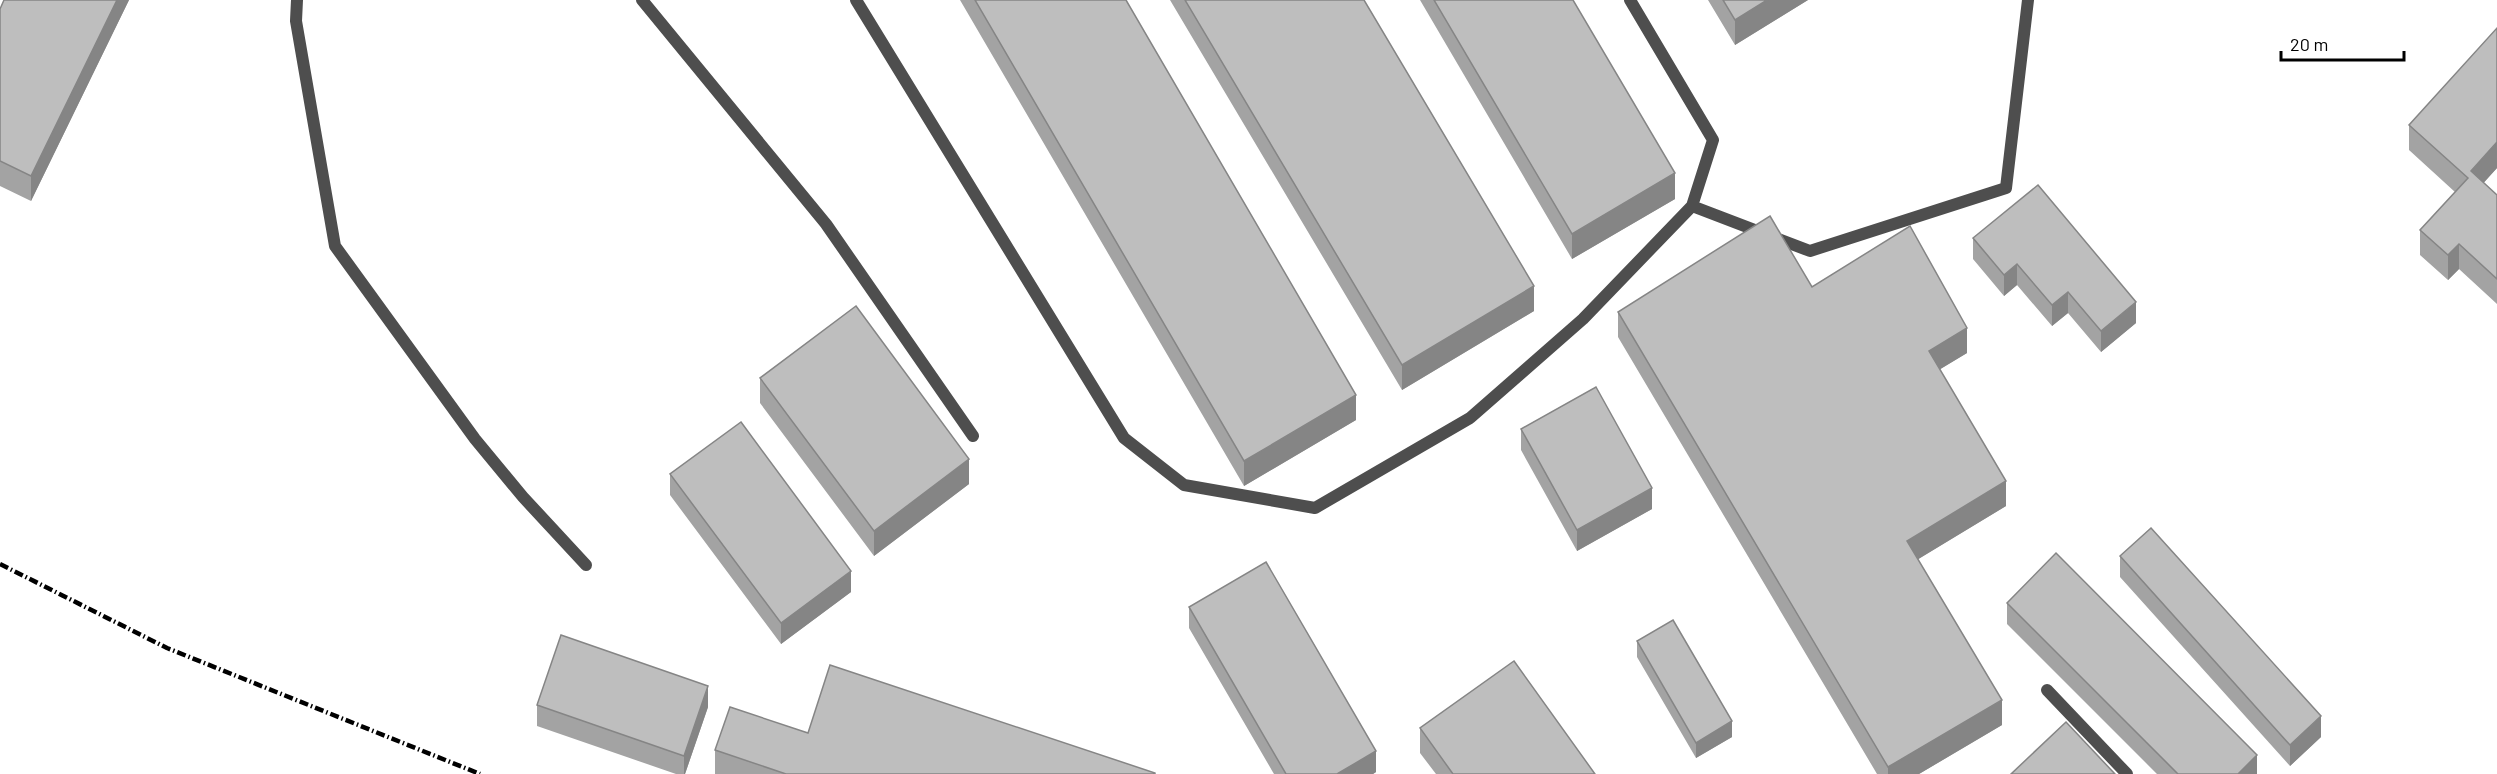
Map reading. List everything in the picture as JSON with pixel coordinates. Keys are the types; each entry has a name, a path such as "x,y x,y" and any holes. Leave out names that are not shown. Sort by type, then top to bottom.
{"lane":[{"path":"297,0 296,21 334,246 475,439 523,497 586,565"},
{"path":"642,0 826,224 973,436"},
{"path":"856,0 1124,438 1184,485 1315,508 1470,418 1583,319 1692,206 1713,140 1630,0"},
{"path":"1692,206 1810,251 2006,188 2028,0"},
{"path":"2047,690 2127,774"}],"building":[{"path":"4,0 117,0 31,176 0,161 0,9"},
{"path":"975,0 1126,0 1356,395 1244,461"},
{"path":"1185,0 1364,0 1534,286 1402,365"},
{"path":"1434,0 1573,0 1675,173 1572,234"},
{"path":"1723,0 1767,0 1735,20"},
{"path":"2497,28 2497,142 2471,171 2497,195 2497,279 2459,244 2448,255 2420,230 2468,178 2409,125"},
{"path":"2038,185 2136,302 2101,331 2068,292 2052,305 2017,264 2004,275 1973,238"},
{"path":"1770,216 1812,287 1910,226 1967,328 1929,351 2006,481 1907,541 2002,700 1888,767 1618,312"},
{"path":"856,306 969,459 874,531 760,378"},
{"path":"1596,387 1652,488 1577,530 1521,429"},
{"path":"741,422 851,571 781,623 670,474"},
{"path":"2151,528 2321,716 2290,745 2120,556"},
{"path":"2056,553 2257,755 2238,774 2178,774 2007,603"},
{"path":"1266,562 1376,751 1337,774 1286,774 1189,607"},
{"path":"1673,620 1732,721 1696,743 1637,641"},
{"path":"561,635 708,686 684,756 537,705"},
{"path":"1514,661 1595,774 1453,774 1420,728"},
{"path":"830,665 1155,774 786,774 715,750 730,707 808,733"},
{"path":"2066,722 2115,774 2011,774"}],"railway":[{"path":"0,564 167,648 480,774"}]}
